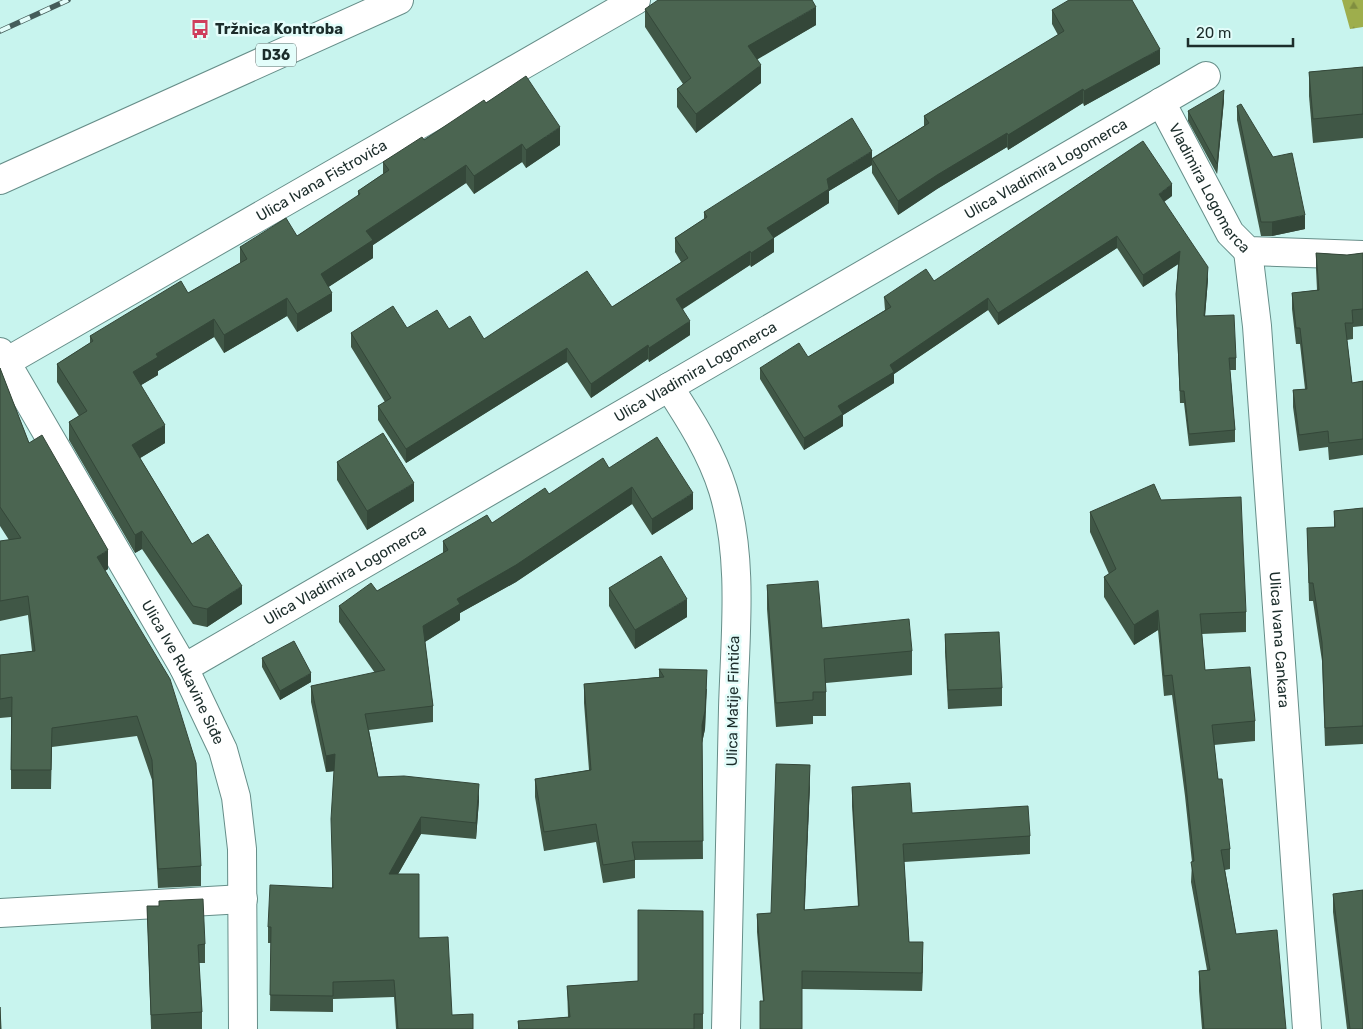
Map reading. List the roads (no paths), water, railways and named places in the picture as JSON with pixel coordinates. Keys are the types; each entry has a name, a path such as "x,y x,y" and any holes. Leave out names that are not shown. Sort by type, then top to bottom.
{"street":[{"name":"D36","path":"0,180 399,0"},
{"name":"Ulica Ivana Fistrovića","path":"3,357 636,0"},
{"name":"Ulica Vladimira Logomerca","path":"184,668 1206,76"},
{"name":"Vladimira Logomerca","path":"1161,102 1230,233 1248,251 1363,255"},
{"name":"Ulica Ivana Cankara","path":"1248,251 1257,326 1307,1029"},
{"name":"Ulica Ive Rukavine Siđe","path":"3,357 184,668 213,726 229,771 240,821 243,899 243,1029"},
{"name":"Ulica Matije Fintića","path":"669,387 688,416 723,490 730,520 734,553 735,639 726,1029"},
{"path":"0,913 243,899"}],"railway":[{"path":"0,31 68,0"}],"place":[{"name":"Tržnica Kontroba","path":"200,29"}]}
